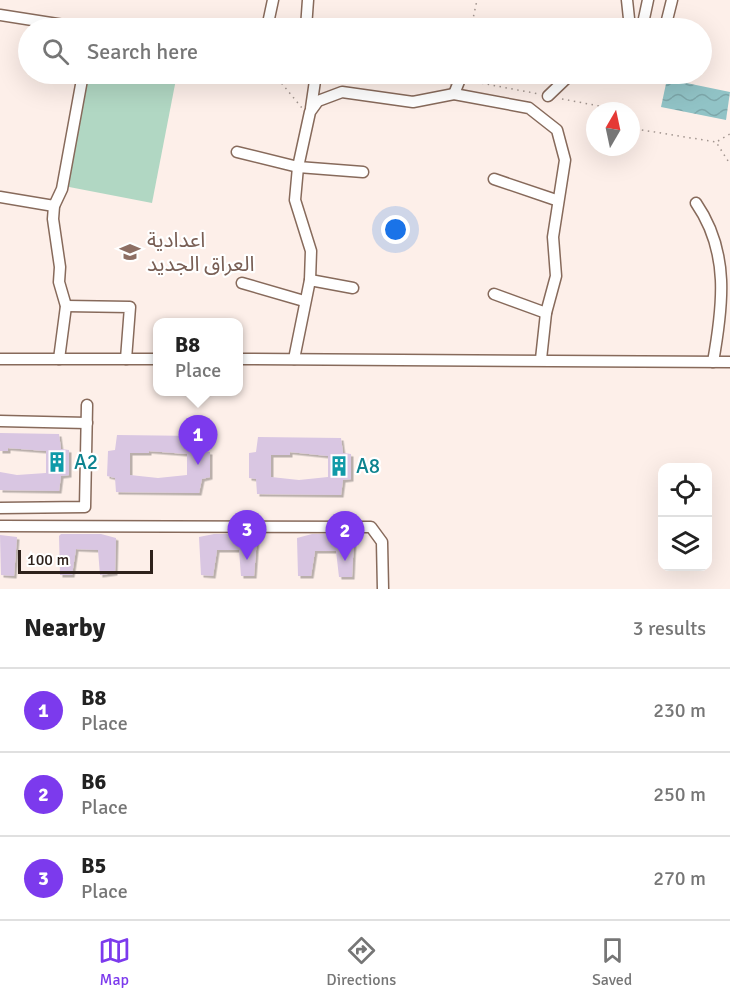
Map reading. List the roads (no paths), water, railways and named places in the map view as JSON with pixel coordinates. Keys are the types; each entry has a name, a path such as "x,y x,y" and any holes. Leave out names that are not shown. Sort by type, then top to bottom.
{"street":[{"path":"269,18 273,0"},
{"path":"307,18 308,0"},
{"path":"627,0 629,18"},
{"path":"644,18 648,0"},
{"path":"668,18 672,0"},
{"path":"0,15 19,18"},
{"path":"59,359 66,306 59,282 54,206 62,189 81,84"},
{"path":"294,359 310,280 312,251 295,200 297,167 314,84"},
{"path":"454,94 458,84"},
{"path":"548,96 561,84"},
{"path":"309,117 318,101 342,92 413,102 454,94 529,108 557,130 565,160 556,200 553,237 556,276 546,313 541,359"},
{"path":"237,152 297,167 363,172"},
{"path":"494,179 556,200"},
{"path":"0,196 54,206"},
{"path":"696,203 708,219 717,246 723,309 713,362"},
{"path":"310,280 353,288"},
{"path":"242,284 304,301"},
{"path":"495,294 546,313"},
{"path":"66,306 130,307 126,359"},
{"path":"0,359 153,359"},
{"path":"243,359 541,359 730,362"},
{"path":"0,508 85,507 87,405"},
{"path":"0,422 87,423"},
{"path":"0,526 371,527 382,542 383,589"}],"water":[{"path":"666,84 691,84 730,92 726,120 661,107"}],"place":[{"name":"اعدادية العراق الجديد","path":"130,252"},
{"name":"A2","path":"57,462"},
{"name":"B8","path":"198,465"},
{"name":"A8","path":"339,466"},
{"name":"B5","path":"247,560"},
{"name":"B6","path":"345,561"}]}
